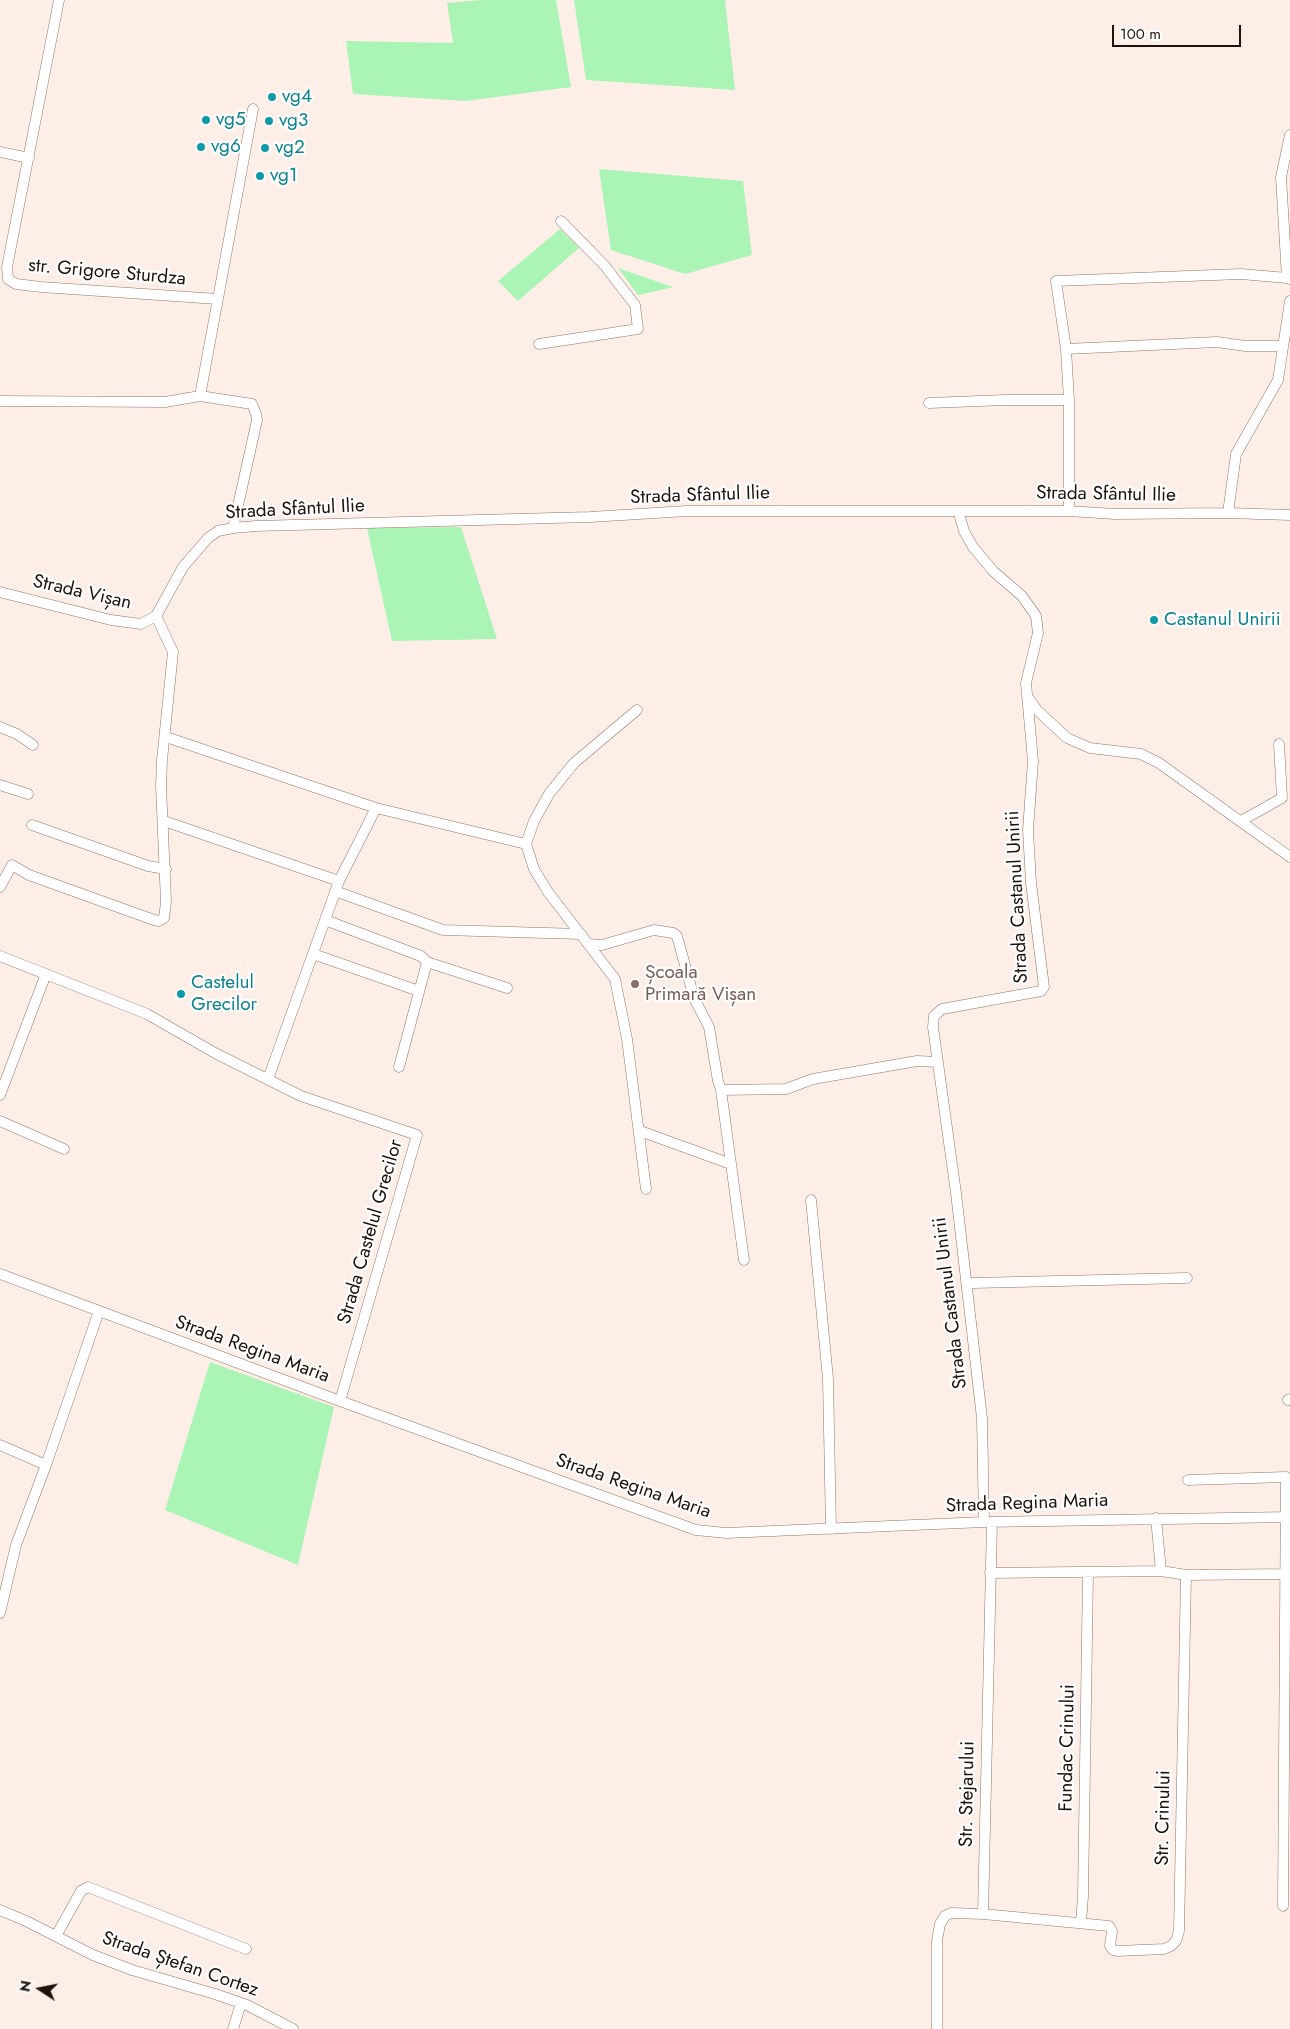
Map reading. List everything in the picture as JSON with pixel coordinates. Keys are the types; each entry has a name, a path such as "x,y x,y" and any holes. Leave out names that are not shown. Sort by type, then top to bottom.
{"street":[{"name":"str. Grigore Sturdza","path":"59,0 7,267 8,280 16,284 41,287 218,299"},
{"path":"200,396 253,108"},
{"path":"1069,511 1069,400 1066,349 1056,281 1241,274 1289,278 1281,178 1290,135"},
{"path":"0,152 29,158"},
{"path":"539,344 638,329 636,305 605,266 561,222"},
{"path":"1228,513 1236,454 1278,380 1290,301"},
{"path":"1066,349 1217,342 1245,346 1283,346"},
{"path":"0,401 165,402 200,396 252,404 256,414 255,429 232,528"},
{"path":"929,403 1069,400"},
{"name":"Strada Sfântul Ilie","path":"156,616 194,551 218,531 232,528 590,517 687,511 1069,511 1115,514 1228,513 1290,515"},
{"name":"Strada Castanul Unirii","path":"960,511 964,532 973,547 984,562 1022,596 1036,616 1038,633 1026,682 1032,761 1028,830 1031,883 1044,988 1041,991 951,1006 934,1016 933,1027 967,1285 982,1418 988,1522"},
{"name":"Strada Vișan","path":"0,592 133,624 141,624 156,616"},
{"path":"0,887 12,865 29,875 159,921 164,918 166,911 166,869 161,786 173,652 156,616"},
{"path":"1026,695 1037,710 1067,738 1090,748 1141,754 1159,763 1290,857"},
{"path":"637,710 574,763 549,794 534,821 526,844 534,869 548,892 615,978 627,1039 646,1189"},
{"path":"0,727 17,734 33,745"},
{"path":"166,737 376,808 526,844"},
{"path":"1241,821 1282,798 1280,744"},
{"path":"0,785 28,794"},
{"path":"268,1079 339,881 376,808"},
{"path":"164,821 339,881"},
{"path":"32,825 148,866 166,869"},
{"path":"336,891 443,930 581,934"},
{"path":"325,920 421,956 427,962 507,988"},
{"path":"588,944 602,945 654,930 673,933 678,936 694,998 709,1027 721,1090 744,1260"},
{"path":"313,954 419,991"},
{"name":"Strada Castelul Grecilor","path":"0,956 147,1014 215,1053 301,1096 417,1135 340,1401"},
{"path":"399,1067 427,962"},
{"path":"0,1095 46,974"},
{"path":"721,1090 786,1089 813,1079 917,1061 938,1062"},
{"path":"0,1120 64,1148"},
{"path":"640,1131 731,1164"},
{"path":"812,1200 828,1379 831,1528"},
{"name":"Strada Regina Maria","path":"0,1274 340,1401 696,1530 726,1533 988,1522 1288,1517"},
{"path":"967,1285 973,1283 1187,1278"},
{"path":"0,1613 16,1545 46,1465 99,1311"},
{"path":"0,1445 46,1465"},
{"path":"1188,1480 1286,1477 1288,1517 1285,1574 1283,1906"},
{"path":"1156,1518 1161,1571"},
{"name":"Str. Stejarului","path":"983,1914 990,1573 988,1522"},
{"path":"990,1573 1161,1571 1186,1575 1285,1574"},
{"name":"Fundac Crinului","path":"1081,1923 1088,1573"},
{"name":"Str. Crinului","path":"1081,1923 1109,1926 1112,1931 1110,1946 1113,1950 1117,1951 1168,1948 1176,1941 1179,1931 1186,1575"},
{"path":"56,1936 81,1891 88,1887 246,1948"},
{"name":"Strada Ștefan Cortez","path":"0,1910 93,1955 132,1970 240,2003 276,2025 293,2029"},
{"path":"937,2029 938,1942 940,1924 945,1916 951,1913 983,1914 1081,1923"},
{"path":"233,2029 240,2003"}],"green space":[{"path":"481,0 556,0 571,87 466,101 353,94 346,41 453,43 447,3"},
{"path":"574,0 725,0 735,90 586,80"},
{"path":"599,169 743,181 752,255 685,274 611,250"},
{"path":"560,229 579,248 518,301 498,281"},
{"path":"618,268 673,287 674,287 638,295"},
{"path":"461,527 497,639 392,641 367,528"},
{"path":"210,1362 334,1407 298,1565 165,1510"}],"place":[{"name":"vg4","path":"272,97"},
{"name":"vg5","path":"206,120"},
{"name":"vg3","path":"269,121"},
{"name":"vg6","path":"201,147"},
{"name":"vg2","path":"265,148"},
{"name":"vg1","path":"260,176"},
{"name":"Castanul Unirii","path":"1154,620"},
{"name":"Școala Primară Vișan","path":"635,984"},
{"name":"Castelul Grecilor","path":"181,994"}]}
